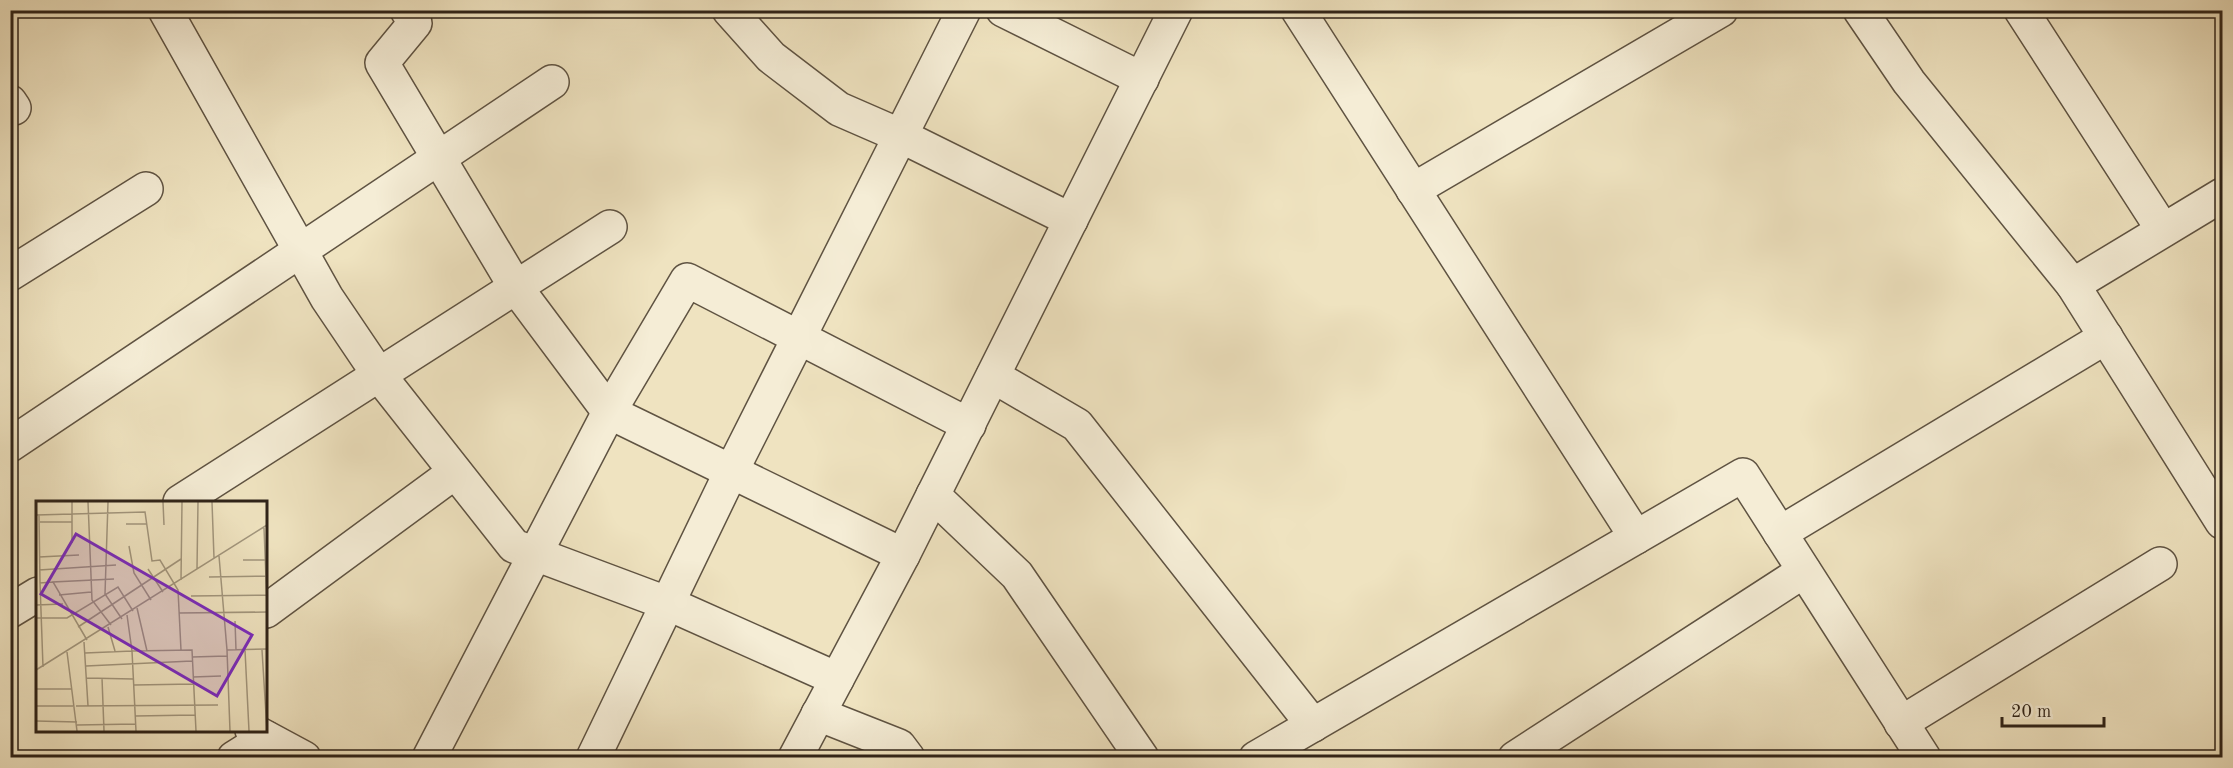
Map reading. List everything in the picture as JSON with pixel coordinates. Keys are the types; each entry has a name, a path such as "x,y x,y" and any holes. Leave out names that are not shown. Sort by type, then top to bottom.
{"street":[{"path":"165,10 327,298 379,375 514,546 669,604 837,679"},
{"path":"407,10 415,23 382,63 515,286 609,411 903,555"},
{"path":"729,10 771,57 839,109 901,136 1071,220"},
{"path":"593,758 731,472 964,10"},
{"path":"1003,10 1142,79"},
{"path":"795,758 903,555 1176,10"},
{"path":"1298,10 1636,537"},
{"path":"1413,190 1721,10"},
{"path":"1860,10 1909,82 2073,285 2223,522"},
{"path":"2021,10 2163,230"},
{"path":"10,445 552,82"},
{"path":"10,274 146,189"},
{"path":"2073,285 2223,195"},
{"path":"182,501 610,227"},
{"path":"429,758 609,411 687,280 969,425"},
{"path":"1780,533 2106,337"},
{"path":"993,376 1077,424 1313,725"},
{"path":"267,610 455,472"},
{"path":"1256,758 1743,475 1924,758"},
{"path":"933,495 1017,575 1142,758"},
{"path":"1901,723 2160,564"},
{"path":"1515,758 1804,571"},
{"path":"10,611 36,595"},
{"path":"819,714 899,746 908,758"},
{"path":"234,758 259,734 304,758"}]}
